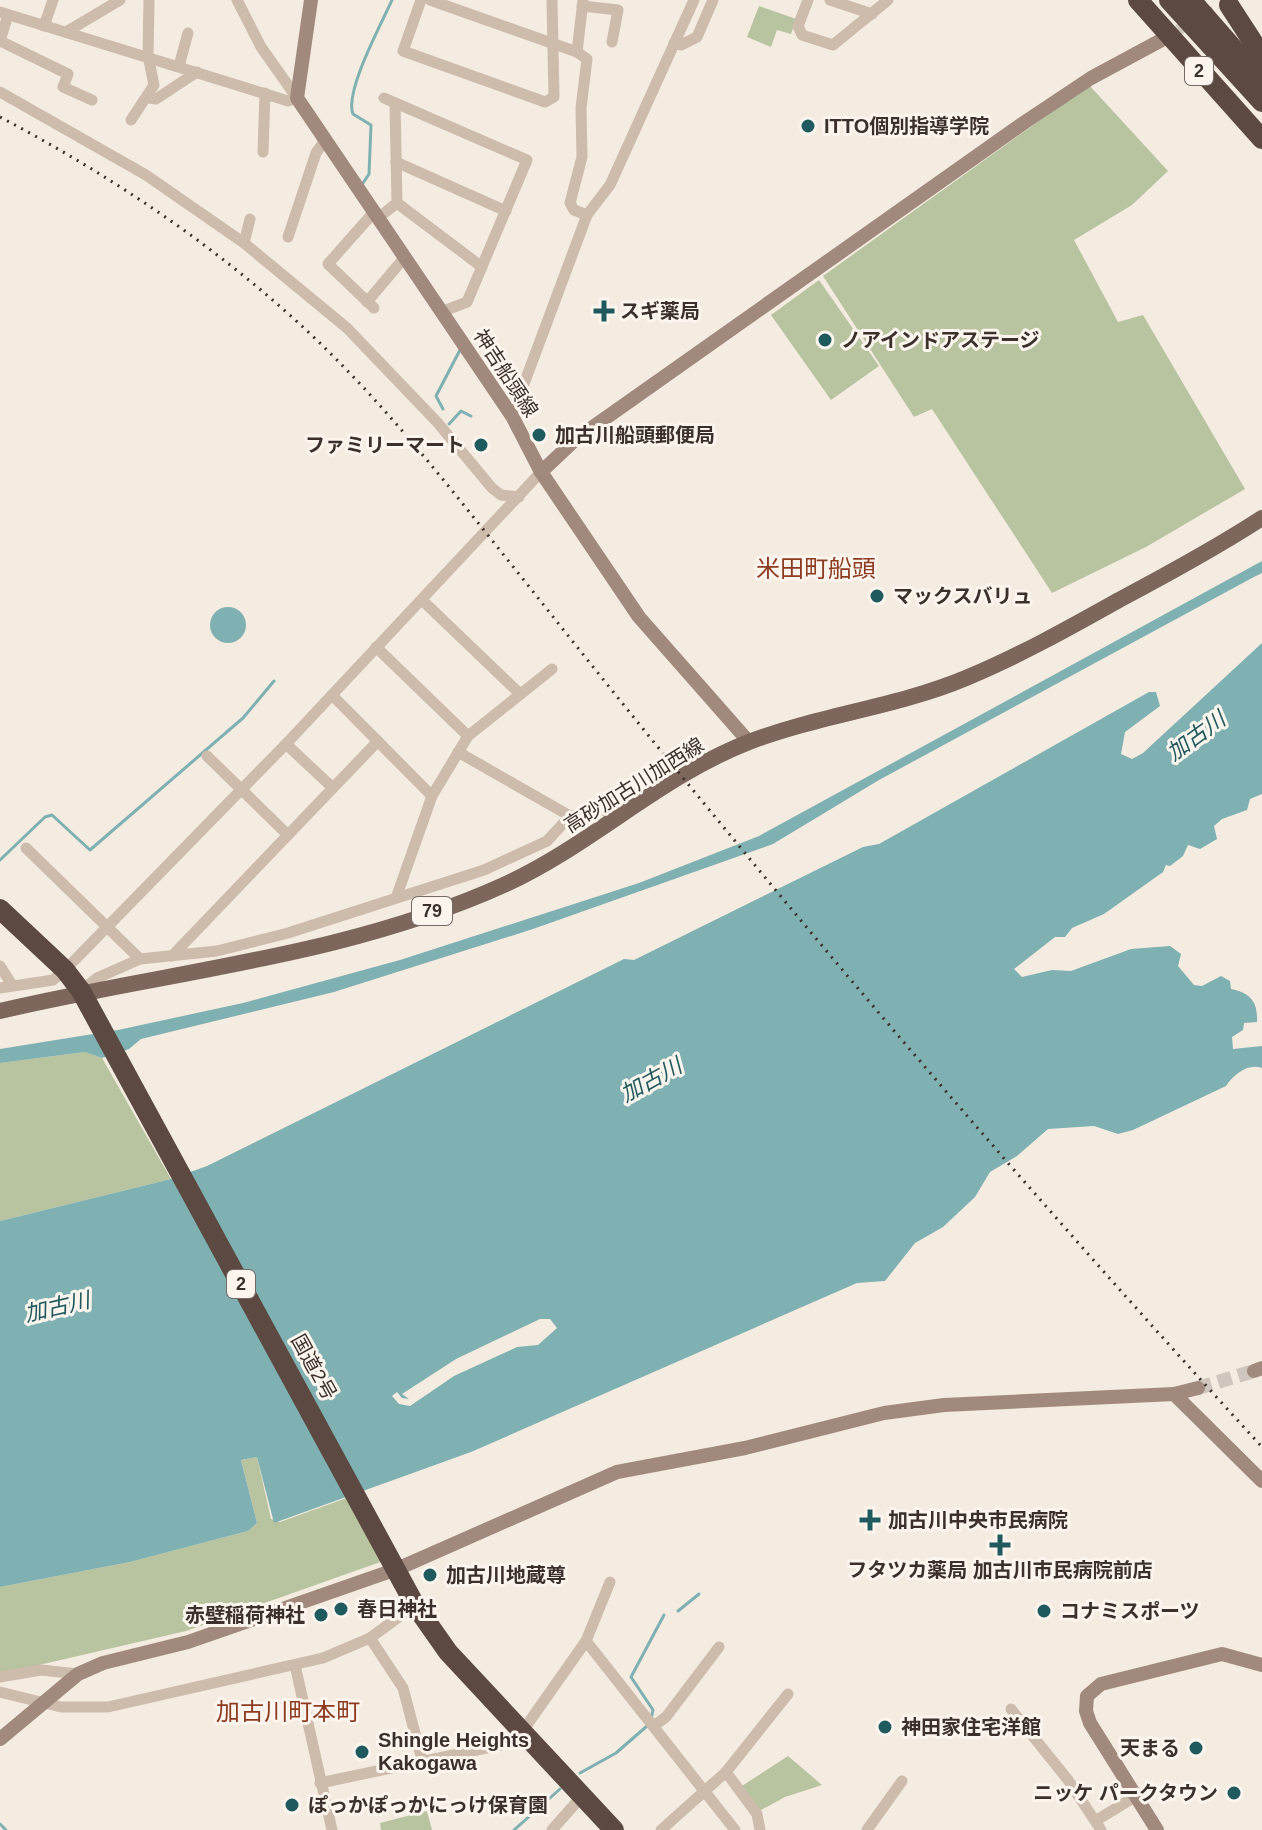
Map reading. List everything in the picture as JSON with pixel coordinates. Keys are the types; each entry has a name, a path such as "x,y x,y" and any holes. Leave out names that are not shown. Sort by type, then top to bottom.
{"highway":[{"name":"2","path":"1138,0 1174,33 1262,139"},
{"name":"2","path":"1169,0 1262,102"},
{"name":"2","path":"1191,0 1262,81"},
{"path":"1225,4 1262,39"},
{"path":"1225,4 1262,56"},
{"path":"1174,33 1262,124"},
{"name":"国道2号","path":"0,909 65,970 86,1000 415,1605 448,1652 614,1830"}],"main road":[{"name":"高砂加古川加西線","path":"0,1011 86,1000 275,959 409,920 503,885 551,861 714,758 749,742 964,679 1049,639 1224,543 1262,518"}],"street":[{"path":"44,26 53,0"},
{"path":"66,32 120,0"},
{"path":"131,120 149,98 154,85 148,56 149,0"},
{"path":"237,0 261,47 297,98"},
{"path":"297,98 311,0"},
{"path":"421,0 403,51 545,102 554,97 552,0"},
{"path":"430,0 460,5 552,45 577,52 587,59 581,108 582,157 570,203 574,210 587,215"},
{"path":"512,416 587,215 610,185 694,0"},
{"path":"674,43 681,45 697,37 713,0"},
{"path":"808,0 798,26 802,35 833,45 888,0"},
{"path":"830,0 872,14"},
{"path":"577,52 583,3 618,10 618,36"},
{"path":"92,100 63,87 68,74 17,54 0,41 4,13 288,101 297,98"},
{"path":"179,66 188,33"},
{"path":"0,966 6,986 53,980 65,970 286,744 541,472 576,439 1025,122 1091,78 1174,33"},
{"path":"149,98 156,99 197,72"},
{"path":"0,92 123,161 244,243 347,328 437,422 492,488 501,495 519,497"},
{"path":"263,152 265,93"},
{"name":"神吉船頭線","path":"297,98 512,416 541,472 639,617 749,742"},
{"path":"397,203 390,101 527,160 467,302 441,312"},
{"path":"288,237 316,153 325,140"},
{"path":"396,162 506,211"},
{"path":"397,203 376,215 328,264 371,305 404,258"},
{"path":"397,203 482,267"},
{"path":"244,243 250,219"},
{"path":"422,600 520,694"},
{"path":"376,647 468,736"},
{"path":"396,898 432,796 468,736 552,669"},
{"path":"332,695 432,796"},
{"path":"172,956 378,741"},
{"path":"286,744 333,788"},
{"path":"458,752 570,816"},
{"path":"207,756 288,835"},
{"path":"86,1000 97,978 140,959 217,951 288,933 484,870 540,845 570,816 604,809 614,820"},
{"path":"26,848 140,959"},
{"path":"0,1739 78,1674 103,1663 188,1642 394,1564 577,1488 656,1463 745,1448 884,1413 944,1405 1174,1394 1198,1388"},
{"path":"1174,1394 1262,1481"},
{"path":"522,1732 586,1641 610,1582"},
{"path":"0,1692 61,1707 108,1707 340,1652 370,1638 415,1605"},
{"path":"370,1638 403,1688 422,1760"},
{"path":"586,1641 735,1830"},
{"path":"651,1721 666,1717 719,1647"},
{"path":"1157,1830 1090,1723 1086,1711 1087,1696 1101,1684 1209,1656 1238,1656 1262,1665"},
{"path":"295,1665 332,1830"},
{"path":"0,1677 41,1670 78,1674"},
{"path":"661,1830 726,1772 788,1694"},
{"path":"1011,1709 1099,1825 1136,1796"},
{"path":"320,1783 501,1745"},
{"path":"726,1772 757,1814 760,1830"},
{"path":"867,1830 902,1781"},
{"path":"552,1830 582,1796"}],"green space":[{"path":"759,6 796,19 791,34 777,30 771,47 747,37"},
{"path":"1089,85 1168,171 1132,205 1074,240 1118,322 1143,315 1245,489 1146,547 1052,593 932,409 914,417 823,276"},
{"name":"ノアインドアステージ","path":"819,280 879,366 831,400 771,315"},
{"path":"85,1052 102,1058 171,1179 0,1221 0,1063"},
{"path":"257,1457 271,1519 280,1522 352,1496 386,1560 186,1631 0,1674 0,1587 130,1562 248,1531 257,1523 241,1460"},
{"path":"788,1756 822,1785 785,1797 759,1811 742,1786"},
{"path":"427,1811 432,1830 381,1830 380,1823"}],"water":[{"path":"1262,561 1262,573 879,780 773,844 533,929 334,992 141,1039 129,1049 102,1058 85,1052 0,1063 0,1049 118,1030 243,1003 400,960 639,883 759,836"},
{"path":"228,607 241,612 246,625 241,638 228,643 215,638 210,625 215,612"},
{"name":"加古川","path":"1262,643 1262,794 1250,799 1247,810 1222,819 1214,826 1217,839 1200,849 1188,845 1183,856 1170,866 1166,865 1163,872 1104,914 1072,928 1065,937 1055,937 1014,969 1022,977 1052,970 1071,971 1131,949 1170,946 1181,954 1178,966 1194,985 1202,986 1221,976 1230,981 1231,989 1252,999 1257,1022 1244,1023 1243,1030 1232,1037 1233,1049 1262,1046 1262,1068 1252,1067 1242,1071 1226,1086 1133,1130 1118,1134 1094,1126 1048,1129 1017,1156 990,1172 975,1197 943,1227 915,1243 885,1281 857,1283 471,1452 274,1523 257,1457 241,1460 257,1523 248,1531 130,1562 0,1587 0,1221 171,1179 207,1166 624,959 634,960 863,847 879,844 1149,692 1156,692 1160,706 1125,732 1121,754 1132,759 1143,753","holes":["540,1319 550,1319 557,1328 538,1345 517,1347 454,1376 410,1406 399,1404 392,1396 397,1392 402,1398 409,1399 402,1394 456,1359"]}],"waterway":[{"path":"363,183 369,174 371,125 353,114 354,90 392,0"},
{"path":"443,409 436,396 460,350"},
{"path":"449,424 461,411 471,416"},
{"path":"0,860 45,817 52,815 90,850 243,718 274,681"},
{"path":"678,1611 699,1594"},
{"path":"651,1719 653,1710 631,1677 664,1615"},
{"path":"580,1773 616,1753 647,1726"},
{"path":"514,1830 560,1789"},
{"path":"0,1824 6,1830"}],"tunnel":[{"path":"1178,30 1214,11"},
{"path":"1198,1388 1254,1371"}],"railway":[{"path":"0,117 121,187 197,240 269,297 363,387 445,481 671,763 853,983 1055,1217 1262,1447"}],"place":[{"name":"ITTO個別指導学院","path":"808,126"},
{"name":"スギ薬局","path":"604,311"},
{"name":"ノアインドアステージ","path":"825,340"},
{"name":"加古川船頭郵便局","path":"539,435"},
{"name":"ファミリーマート","path":"481,445"},
{"name":"マックスバリュ","path":"877,596"},
{"name":"加古川中央市民病院","path":"870,1520"},
{"name":"フタツカ薬局 加古川市民病院前店","path":"1000,1545"},
{"name":"加古川地蔵尊","path":"430,1575"},
{"name":"春日神社","path":"341,1609"},
{"name":"コナミスポーツ","path":"1044,1611"},
{"name":"赤壁稲荷神社","path":"321,1615"},
{"name":"神田家住宅洋館","path":"885,1727"},
{"name":"天まる","path":"1196,1748"},
{"name":"Shingle Heights Kakogawa","path":"362,1752"},
{"name":"ニッケ パークタウン","path":"1234,1793"},
{"name":"ぽっかぽっかにっけ保育園","path":"292,1805"}],"district":[{"name":"米田町船頭","path":"816,568"},
{"name":"加古川町本町","path":"288,1711"}]}
